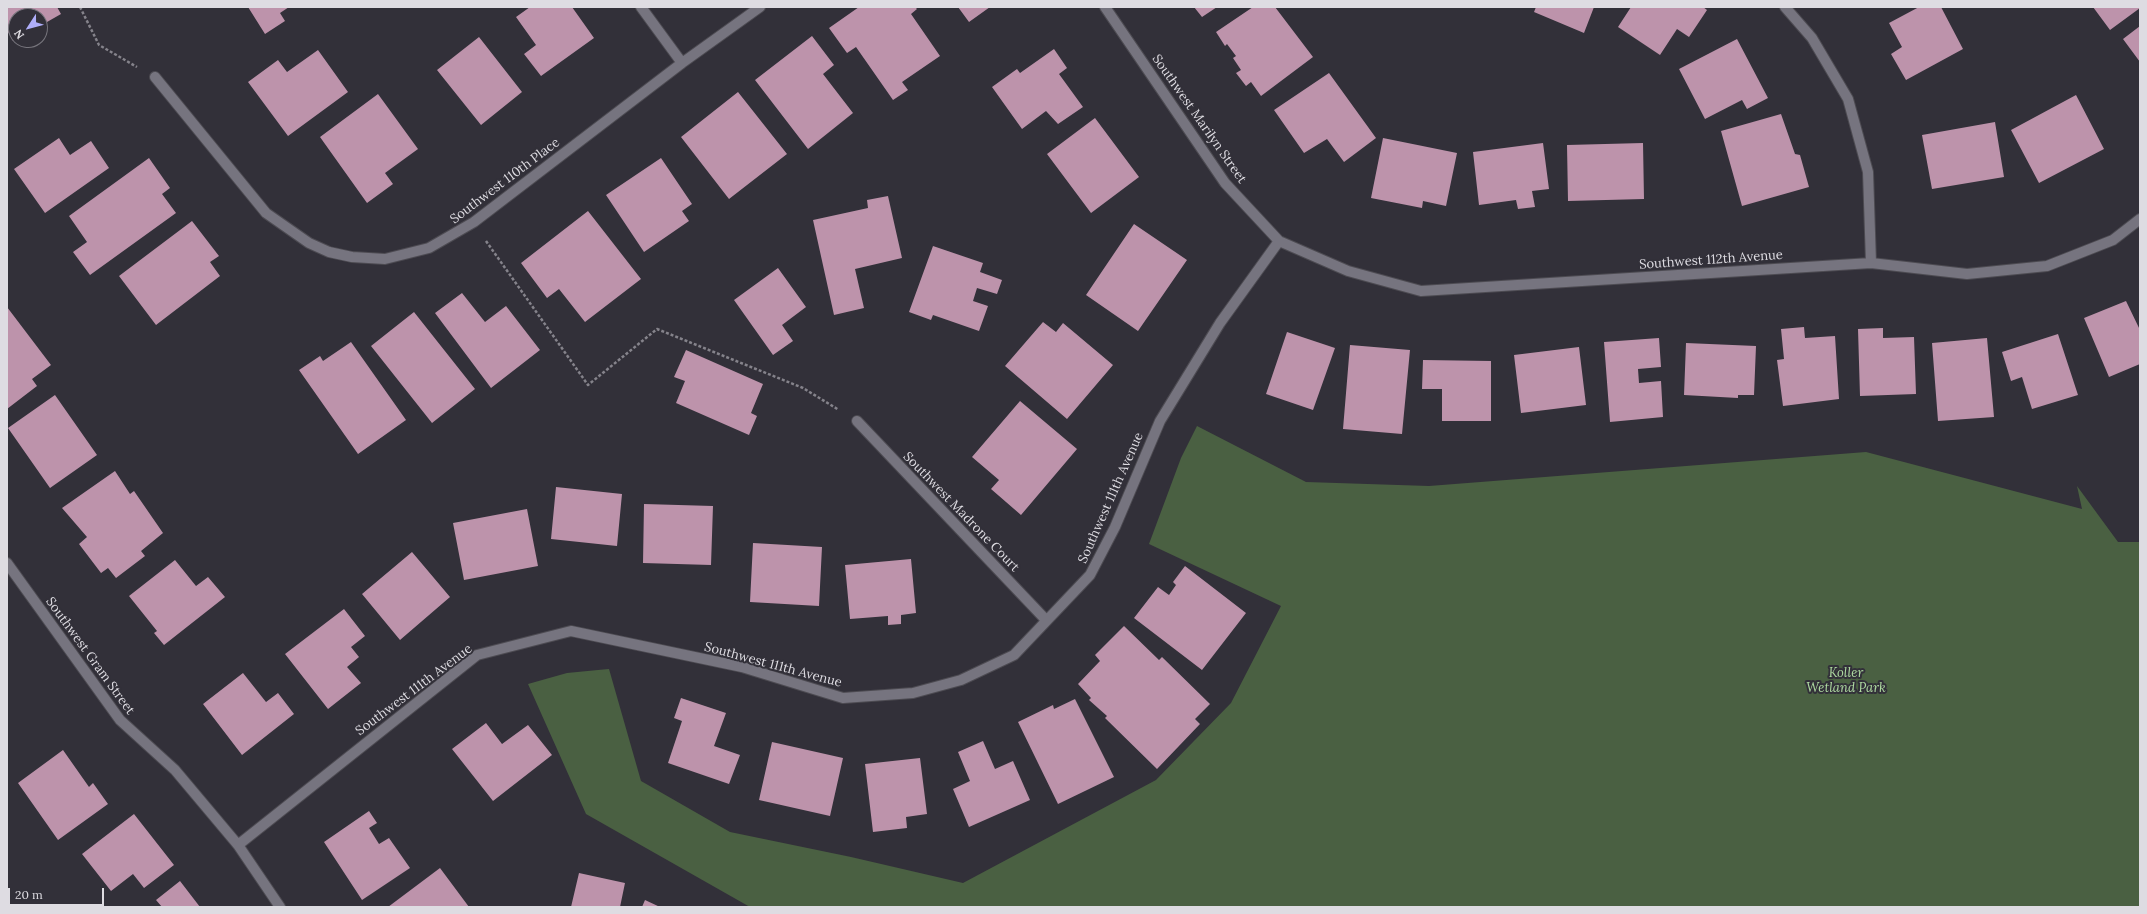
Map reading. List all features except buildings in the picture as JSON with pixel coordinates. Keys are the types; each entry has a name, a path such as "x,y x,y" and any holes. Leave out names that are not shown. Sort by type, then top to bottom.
{"street":[{"path":"641,7 682,63"},
{"name":"Southwest 110th Place","path":"155,77 266,213 309,243 329,252 352,257 385,259 429,248 474,222 682,63 760,7"},
{"name":"Southwest Marilyn Street","path":"1105,7 1225,183 1279,241"},
{"path":"1785,7 1812,38 1848,99 1868,172 1871,263"},
{"name":"Southwest 112th Avenue","path":"1279,241 1348,271 1421,291 1871,263 1967,274 2047,266 2112,240 2140,219"},
{"name":"Southwest 111th Avenue","path":"238,845 477,655 570,631 742,668 843,698 914,692 961,680 1014,655 1046,620 1090,576 1115,527 1160,421 1220,323 1279,241"},
{"name":"Southwest Madrone Court","path":"857,421 1046,620"},
{"name":"Southwest Gram Street","path":"7,563 120,720 175,770 238,845 280,907"}],"path":[{"path":"80,7 99,45 155,77"},
{"path":"474,222 588,384 657,329 803,388 857,421"}],"green space":[{"name":"Koller Wetland Park","path":"1197,426 1306,482 1429,486 1866,452 2082,509 2077,486 2118,542 2140,542 2140,907 750,907 586,814 528,684 567,673 609,669 641,781 730,832 851,857 963,883 1156,780 1231,703 1281,606 1149,544 1181,458"}]}
